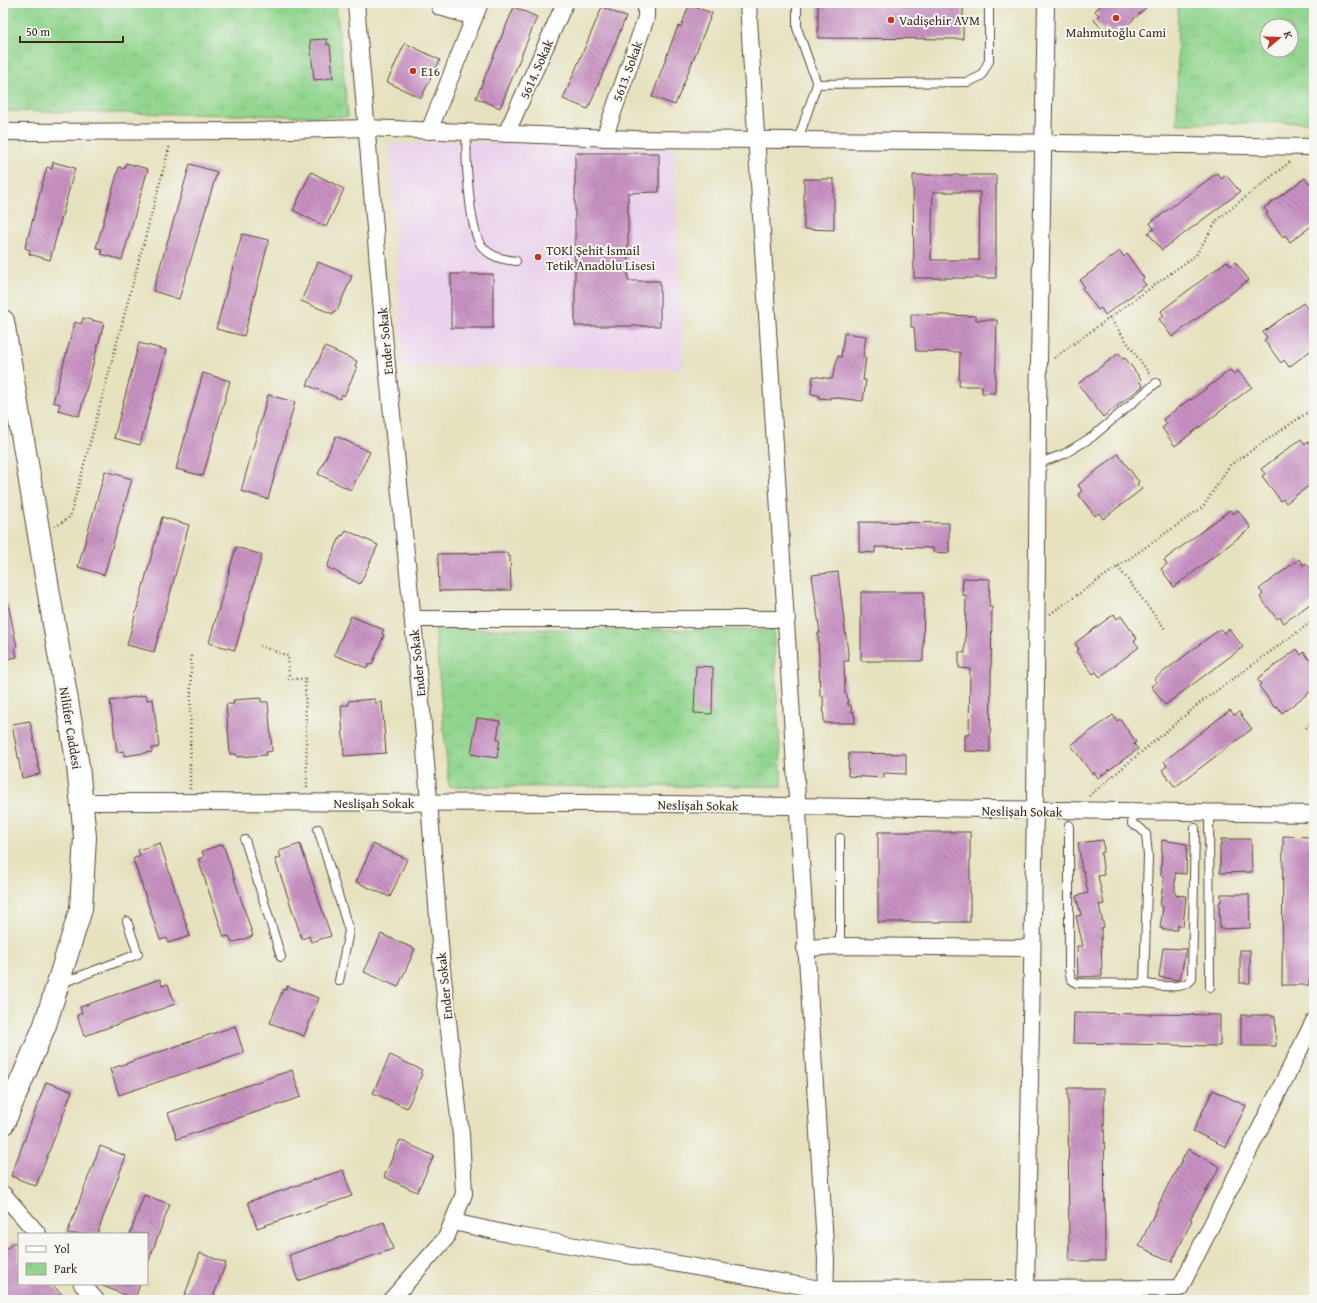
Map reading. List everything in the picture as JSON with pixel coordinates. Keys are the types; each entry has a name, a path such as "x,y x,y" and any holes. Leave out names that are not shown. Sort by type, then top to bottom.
{"street":[{"name":"Ender Sokak","path":"356,3 384,335 430,803 442,968 461,1135 464,1194 446,1238 391,1300"},
{"path":"429,131 477,10 440,7 440,3"},
{"name":"5614. Sokak","path":"506,134 565,3"},
{"name":"5613. Sokak","path":"604,138 646,18 646,3"},
{"path":"748,3 776,475 787,619 796,807 826,1260 825,1295"},
{"path":"1026,1288 1035,811 1037,464 1046,3"},
{"path":"3,132 367,128 604,138 1311,147"},
{"name":"Nilüfer Caddesi","path":"3,321 78,766 85,837 81,910 45,1025 3,1124"},
{"path":"413,618 787,619"},
{"name":"Neslişah Sokak","path":"82,802 591,803 1035,811 1070,818 1133,812 1314,814"},
{"path":"805,948 840,946 1032,948"},
{"path":"453,1222 513,1235 825,1295 1026,1288 1180,1288 1314,1021"},
{"path":"3,1194 37,1233"},
{"path":"83,1285 96,1300"}],"lane":[{"path":"797,3 797,28 817,84 798,140"},
{"path":"817,84 968,82 981,76 989,61 989,3"},
{"path":"467,132 465,150 473,216 480,244 496,258 516,261"},
{"path":"1037,464 1064,454 1092,438 1156,383"},
{"path":"1133,812 1132,824 1140,828 1146,834 1148,856 1144,984"},
{"path":"1209,813 1210,987"},
{"path":"1070,818 1069,970 1071,980 1076,984 1144,984 1183,986 1190,983 1192,979 1196,828"},
{"path":"318,829 349,931 339,981"},
{"path":"840,838 840,946"},
{"path":"245,840 281,957"},
{"path":"58,984 138,954 127,921"}],"path":[{"path":"40,538 70,517 174,131"},
{"path":"1039,369 1196,255 1218,219 1311,147"},
{"path":"1109,318 1156,383"},
{"path":"1036,624 1203,507 1230,465 1314,408"},
{"path":"1118,567 1165,630"},
{"path":"1070,818 1201,702 1314,620"},
{"path":"260,646 288,656 289,679 305,679 308,802"},
{"path":"190,802 191,656"},
{"path":"1306,728 1314,722"}],"shaded area":[{"name":"TOKİ Şehit İsmail Tetik Anadolu Lisesi","path":"456,141 674,149 684,369 403,366 390,144"}],"green space":[{"path":"3,3 336,3 348,117 3,111"},
{"path":"1178,3 1314,3 1314,122 1177,124"},
{"path":"435,629 773,630 782,786 449,787"}],"building":[{"name":"Vadişehir AVM","path":"818,3 963,3 963,39 818,38"},
{"name":"Mahmutoğlu Cami","path":"1103,3 1151,3 1121,31 1117,28 1111,33 1106,27 1103,30 1094,20 1099,15 1095,11"},
{"path":"689,5 712,13 675,105 652,97 678,26 681,27"},
{"path":"514,7 537,17 500,108 476,98"},
{"path":"602,7 626,17 588,109 563,99"},
{"path":"327,39 327,45 330,44 333,78 314,80 310,40"},
{"name":"E16","path":"405,43 440,60 421,98 387,82"},
{"path":"575,153 659,153 659,192 628,193 628,281 660,281 660,326 575,326"},
{"path":"53,162 75,168 50,260 29,254 30,250 25,248 47,167 52,169"},
{"path":"126,163 148,169 122,260 101,254 102,249 96,248 119,167 124,169"},
{"path":"190,164 217,172 179,299 153,291"},
{"path":"311,172 344,189 326,227 293,210"},
{"path":"1217,173 1221,179 1226,175 1240,192 1162,250 1148,233 1154,229 1150,223"},
{"path":"913,175 996,175 996,278 914,278","holes":["933,192 980,192 979,260 931,260"]},
{"path":"1305,178 1309,183 1314,179 1314,224 1290,242 1285,235 1283,237 1266,214 1268,213 1264,208"},
{"path":"804,179 834,179 834,230 804,229"},
{"path":"242,234 269,240 244,336 216,329"},
{"path":"1120,251 1124,257 1127,254 1144,278 1142,280 1146,285 1105,315 1101,308 1098,310 1082,288 1084,286 1080,280"},
{"path":"1227,261 1231,266 1235,262 1249,280 1172,337 1159,319 1164,316 1161,311"},
{"path":"318,262 352,276 337,311 335,310 333,314 301,301"},
{"path":"451,274 493,274 493,328 451,328"},
{"path":"1303,303 1308,309 1314,304 1314,348 1289,367 1284,360 1281,363 1264,340 1267,338 1263,332"},
{"path":"911,314 976,316 976,320 997,320 995,393 982,393 982,386 959,386 960,352 916,351 914,327 911,327"},
{"path":"83,318 104,323 79,416 58,410 60,404 53,402 75,322 81,324"},
{"path":"844,333 866,336 863,357 866,357 863,380 866,380 863,401 830,397 830,399 819,398 819,395 811,394 813,376 832,379 838,356 841,357"},
{"path":"139,343 166,350 140,445 114,438"},
{"path":"325,347 357,361 355,366 357,367 344,396 342,394 340,399 307,385"},
{"path":"1119,353 1123,359 1125,358 1141,379 1139,381 1143,386 1103,417 1078,384"},
{"path":"1230,370 1234,374 1238,371 1252,387 1175,446 1162,428 1167,424 1163,419"},
{"path":"203,373 230,381 203,476 176,469"},
{"path":"268,395 295,402 268,499 241,491"},
{"path":"336,436 370,452 351,490 318,474"},
{"path":"1301,439 1305,445 1308,442 1314,450 1314,482 1286,503 1283,499 1281,501 1262,476 1265,474 1261,469"},
{"path":"1118,454 1139,482 1137,484 1142,489 1103,519 1099,513 1095,516 1078,494 1082,491 1078,485"},
{"path":"105,471 132,479 104,575 78,567"},
{"path":"1230,510 1233,514 1238,510 1251,528 1174,587 1161,569 1167,564 1164,560"},
{"path":"162,517 189,525 154,652 127,645"},
{"path":"859,522 949,523 949,553 933,552 933,548 875,547 875,553 859,552"},
{"path":"346,530 378,545 360,584 327,567 341,535 343,536"},
{"path":"236,547 262,555 235,650 209,643"},
{"path":"508,553 508,556 510,556 511,590 439,591 438,554"},
{"path":"1299,559 1303,565 1306,563 1314,574 1314,601 1284,623 1280,617 1277,619 1260,597 1263,594 1259,589"},
{"path":"838,572 849,661 844,661 845,694 847,694 848,705 851,705 852,712 854,712 855,723 824,723 823,696 820,696 818,633 820,633 812,575"},
{"path":"963,578 990,579 989,607 992,607 990,752 965,751 965,735 969,735 970,669 959,668 959,652 965,653 966,595 962,595"},
{"path":"861,592 924,592 923,661 861,661"},
{"path":"8,603 17,647 15,647 17,657 3,660 3,604"},
{"path":"1114,614 1117,619 1121,616 1137,639 1134,641 1139,647 1100,677 1096,672 1093,674 1076,651 1079,649 1075,643"},
{"path":"351,616 384,630 382,634 384,635 372,665 369,664 367,668 334,655"},
{"path":"1220,629 1224,633 1229,629 1243,647 1165,705 1151,686 1157,682 1154,679"},
{"path":"1297,649 1301,655 1304,652 1314,666 1314,689 1282,713 1277,706 1275,708 1259,686 1261,684 1257,679"},
{"path":"696,666 713,667 712,714 694,713"},
{"path":"147,695 147,700 153,699 159,747 152,748 152,752 124,756 124,751 117,752 110,701"},
{"path":"261,698 261,702 268,702 272,751 266,752 266,755 237,757 236,754 230,754 226,704 234,704 233,700"},
{"path":"375,699 375,703 382,702 386,753 344,756 341,705 349,705 348,701"},
{"path":"1230,710 1234,715 1239,712 1252,729 1175,787 1162,770 1167,766 1164,761"},
{"path":"1113,715 1117,721 1120,719 1136,742 1134,744 1138,749 1098,778 1094,772 1092,774 1071,745"},
{"path":"477,718 500,721 497,739 500,739 497,758 471,754"},
{"path":"30,721 40,774 22,778 12,724"},
{"path":"849,753 906,754 906,774 884,773 884,778 848,776"},
{"path":"878,832 970,832 970,922 878,922"},
{"path":"1283,836 1310,837 1310,840 1314,840 1312,980 1309,980 1309,985 1282,985"},
{"path":"1221,839 1251,839 1252,872 1220,873"},
{"path":"1103,840 1104,852 1101,853 1104,875 1098,876 1104,904 1099,905 1104,927 1101,928 1102,976 1078,977 1077,946 1083,946 1076,916 1081,915 1076,896 1088,893 1084,871 1082,871 1078,843"},
{"path":"1162,840 1187,844 1186,874 1175,873 1175,895 1186,896 1183,926 1177,925 1177,930 1162,930 1163,928 1160,928 1163,907 1160,906 1164,876 1161,876"},
{"path":"160,843 190,936 168,943 167,938 160,940 133,859 140,856 138,850"},
{"path":"223,844 253,936 232,943 229,936 224,937 198,859 204,857 202,851"},
{"path":"300,844 331,936 311,942 309,936 302,939 275,859 281,857 279,851"},
{"path":"373,844 407,859 390,897 356,882"},
{"path":"1221,894 1249,894 1250,928 1220,929 1219,902 1221,902"},
{"path":"381,934 415,949 398,987 364,972"},
{"path":"1163,948 1186,949 1180,980 1159,977"},
{"path":"1240,950 1250,950 1250,983 1240,983"},
{"path":"160,979 162,986 168,984 175,1004 84,1036 77,1015 82,1013 80,1007"},
{"path":"287,986 319,998 304,1036 270,1023 283,989 285,990"},
{"path":"1074,1013 1220,1015 1220,1046 1073,1043"},
{"path":"1241,1015 1275,1016 1276,1046 1241,1046"},
{"path":"235,1026 244,1053 119,1095 110,1069"},
{"path":"390,1055 422,1070 420,1073 422,1074 407,1108 373,1093"},
{"path":"292,1070 301,1097 177,1139 168,1113"},
{"path":"46,1082 72,1091 36,1186 11,1176"},
{"path":"1068,1088 1104,1088 1105,1261 1069,1261"},
{"path":"1213,1090 1246,1106 1226,1147 1193,1131"},
{"path":"400,1140 434,1156 417,1192 384,1177"},
{"path":"100,1146 126,1156 97,1233 67,1233"},
{"path":"1188,1149 1220,1167 1190,1219 1192,1220 1172,1262 1139,1246 1166,1189"},
{"path":"343,1170 352,1196 257,1228 248,1202"},
{"path":"144,1195 170,1204 148,1263 148,1233 130,1233"},
{"path":"384,1222 393,1249 298,1281 289,1255"},
{"path":"14,1242 18,1246 18,1285 53,1285 67,1300 3,1300 3,1252"},
{"path":"200,1253 226,1263 212,1300 183,1300"},
{"path":"100,1285 140,1285 135,1299"}],"place":[{"name":"Mahmutoğlu Cami","path":"1116,18"},
{"name":"Vadişehir AVM","path":"891,20"},
{"name":"E16","path":"413,71"},
{"name":"TOKİ Şehit İsmail Tetik Anadolu Lisesi","path":"538,257"}]}
